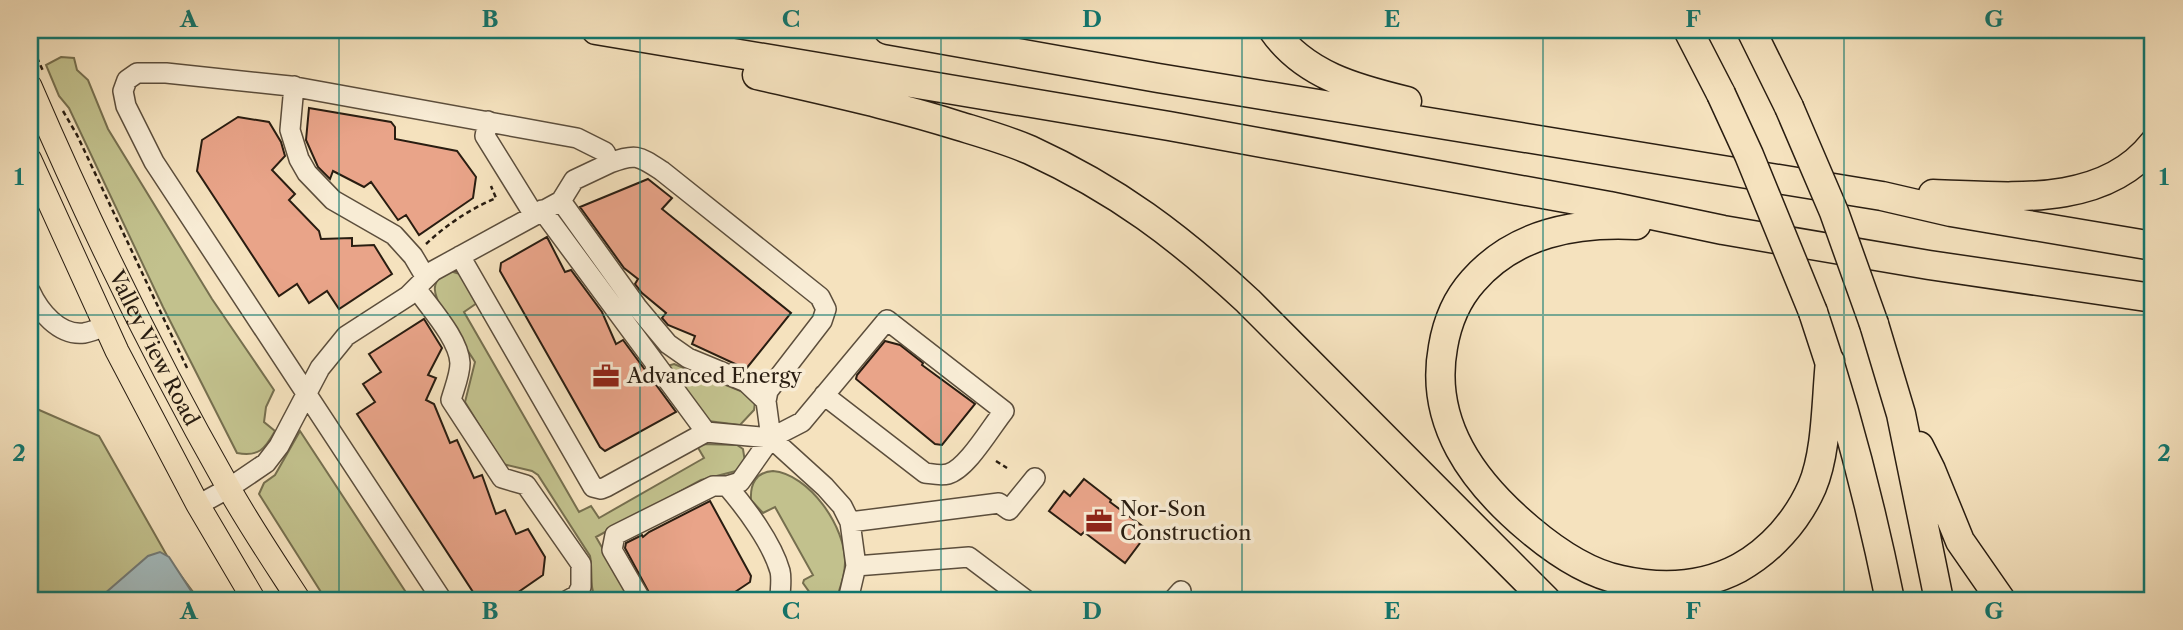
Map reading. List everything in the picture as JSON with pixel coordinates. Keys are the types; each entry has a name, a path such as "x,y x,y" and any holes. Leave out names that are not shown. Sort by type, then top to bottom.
{"highway":[{"path":"571,30 922,114 1027,149 1094,183 1147,215 1198,254 1546,600"},
{"path":"596,30 1169,126 1609,206 1723,230 1928,265 2153,298"},
{"path":"888,30 1119,71 1882,196 1951,212 2153,246"},
{"path":"1273,30 1301,60 1318,71 1372,93 1680,163"},
{"path":"1297,30 1331,66 1372,93"},
{"path":"1688,30 1749,155 1813,312 1830,362 1872,515 1890,600"},
{"path":"1751,30 1773,71 1833,212 1874,324 1901,414 1939,600"},
{"path":"1765,30 1773,71"},
{"path":"1882,196 1933,194 2010,197 2065,192 2096,184 2122,171 2153,144"},
{"path":"1723,230 1603,224 1559,229 1519,243 1485,267 1462,294 1451,318 1438,371 1442,406 1455,442 1477,476 1509,512 1545,542 1592,569 1618,580 1656,586 1692,585 1724,575 1757,558 1779,538 1813,485 1821,451 1830,362"},
{"path":"1928,265 2153,317"},
{"path":"1901,414 1931,470 1960,541 2001,600"}],"main road":[{"name":"Valley View Road","path":"34,85 43,113 100,244 229,488 299,600"},
{"name":"Valley View Road","path":"30,160 105,326 198,505 254,600"}],"street":[{"path":"442,600 154,162 126,106 123,91 127,80 137,73 166,73 294,86 577,138 605,152 610,163"},
{"path":"294,86 290,130 299,159 307,173 333,200 394,235 413,256 421,283 457,350 460,363 451,400 502,478 526,485 582,564 581,587 577,595 568,600"},
{"path":"488,121 485,136 538,212 706,432"},
{"path":"198,505 266,463 279,446 320,368 346,336 397,303 433,271 561,201 574,180 631,155 653,164 820,297 826,309 822,321 768,391 766,401 771,438"},
{"path":"561,201 637,307 668,344 688,358 746,382 766,401"},
{"path":"460,256 593,487 606,487 706,432 771,438 825,487 842,506 850,522 856,566 848,600"},
{"path":"30,291 44,315 67,330 80,334 105,326"},
{"path":"641,600 612,550 615,535 713,486 740,482 771,438 802,422 887,320 1004,411 961,467 950,474 939,475 925,473 824,396"},
{"path":"850,522 999,503 1009,510 1035,478"},
{"path":"727,486 746,508 781,572 782,600"},
{"path":"856,566 969,557 1026,600"}],"path":[{"path":"30,42 34,85"},
{"path":"43,113 77,135 190,373"},
{"path":"413,256 442,229 496,198 491,187"},
{"path":"996,461 1007,468"}],"shaded area":[{"path":"61,57 74,58 77,70 88,80 108,129 212,299 274,390 266,407 264,422 275,431 268,443 256,453 237,453 163,307 69,108 59,96 46,65"},
{"path":"450,271 460,274 477,303 464,312 579,512 591,506 599,518 704,458 697,446 701,444 737,445 743,449 745,462 736,471 701,480 596,537 632,600 596,600 590,556 538,475 503,464 465,402 475,362 435,294 437,281"},
{"path":"674,364 748,394 755,402 754,410 740,425 708,421 667,366"},
{"path":"30,406 99,436 170,561 199,600 30,600"},
{"path":"300,431 411,600 326,600 259,494 264,483 275,475"},
{"path":"773,471 786,474 800,482 812,492 832,519 844,549 845,563 836,600 815,600 803,583 813,575 775,507 763,513 751,500 752,489 758,476"}],"water":[{"path":"160,552 169,557 197,600 103,600 103,595 148,556"}],"building":[{"path":"309,108 391,122 395,127 395,139 457,151 476,177 473,198 419,235 406,215 398,220 371,182 364,187 333,171 330,179 318,167 306,140"},
{"path":"238,117 269,122 281,142 285,156 272,170 295,194 289,200 319,231 321,239 352,238 352,246 374,245 392,274 339,309 327,291 309,303 297,284 279,296 197,171 202,140"},
{"path":"648,179 672,198 662,209 791,313 746,369 692,344 695,336 668,325 662,318 666,313 642,293 635,284 638,279 624,268 580,207"},
{"name":"Advanced Energy","path":"547,237 565,272 571,270 602,312 616,344 623,340 676,412 605,451 600,447 500,271 501,263"},
{"path":"424,319 442,348 428,375 436,378 426,400 434,404 450,443 457,440 474,478 482,475 496,514 505,510 516,534 528,529 545,557 543,575 507,600 475,595 357,414 375,402 363,384 381,372 369,354"},
{"path":"885,341 900,345 923,363 922,365 975,404 942,445 935,444 856,379"},
{"name":"Nor-Son Construction","path":"1084,479 1149,531 1125,563 1084,532 1081,535 1049,511 1064,491 1070,496"},
{"path":"710,501 751,576 750,582 723,600 653,600 625,548 626,543 642,535 643,537"}],"place":[{"name":"Advanced Energy","path":"606,376"},
{"name":"Nor-Son Construction","path":"1099,521"}]}
